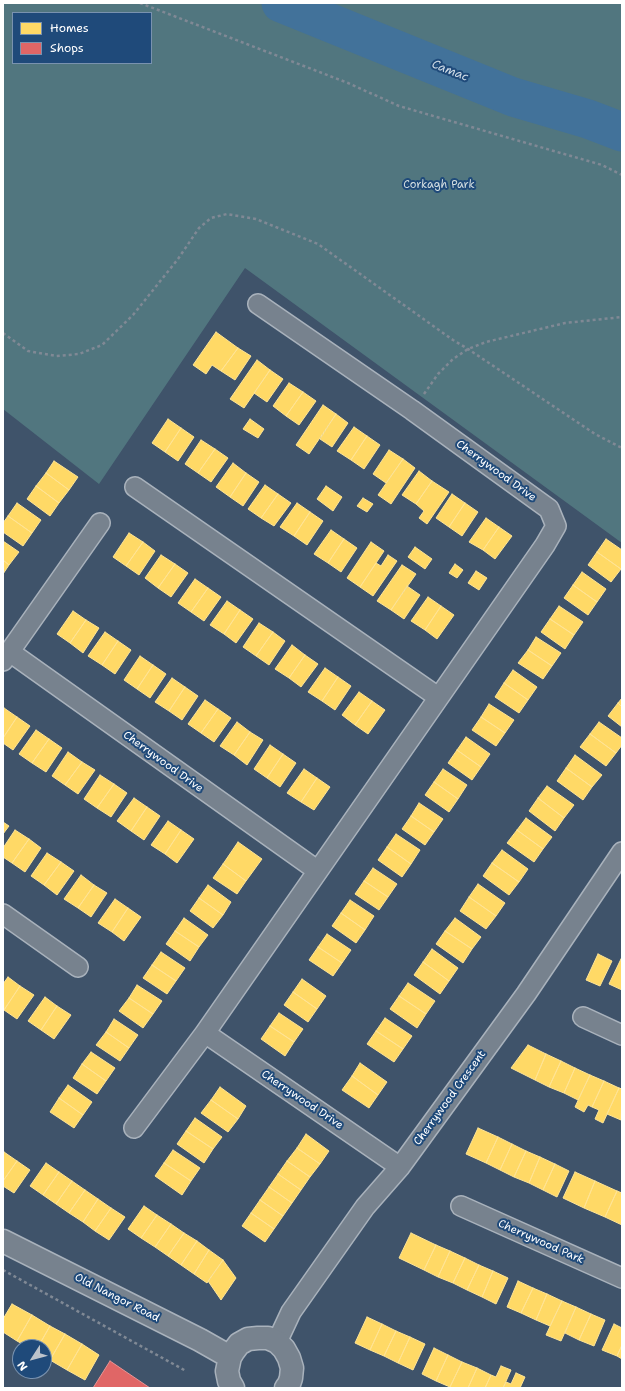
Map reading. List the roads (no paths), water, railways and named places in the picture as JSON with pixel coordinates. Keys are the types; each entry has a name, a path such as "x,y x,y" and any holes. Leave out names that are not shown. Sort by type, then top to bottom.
{"street":[{"name":"Cherrywood Drive","path":"134,1128 205,1033 540,552 556,526 549,509 412,410 258,304"},
{"path":"135,487 438,697"},
{"name":"Cherrywood Drive","path":"100,523 6,656 318,871"},
{"name":"Cherrywood Crescent","path":"277,1342 295,1306 365,1207 400,1167 526,994 622,852"},
{"path":"3,914 78,967"},
{"path":"583,1017 622,1035"},
{"name":"Cherrywood Drive","path":"205,1033 400,1167"},
{"name":"Cherrywood Park","path":"461,1206 622,1278"},
{"name":"Old Nangor Road","path":"3,1241 230,1356"},
{"path":"233,1388 229,1381 227,1371 232,1352 239,1344 258,1338 268,1338 277,1342 284,1349 292,1368 292,1387"}],"waterway":[{"name":"Camac","path":"281,3 513,97 588,119 622,132"}],"park label":[{"name":"Corkagh Park","path":"439,185"}]}
